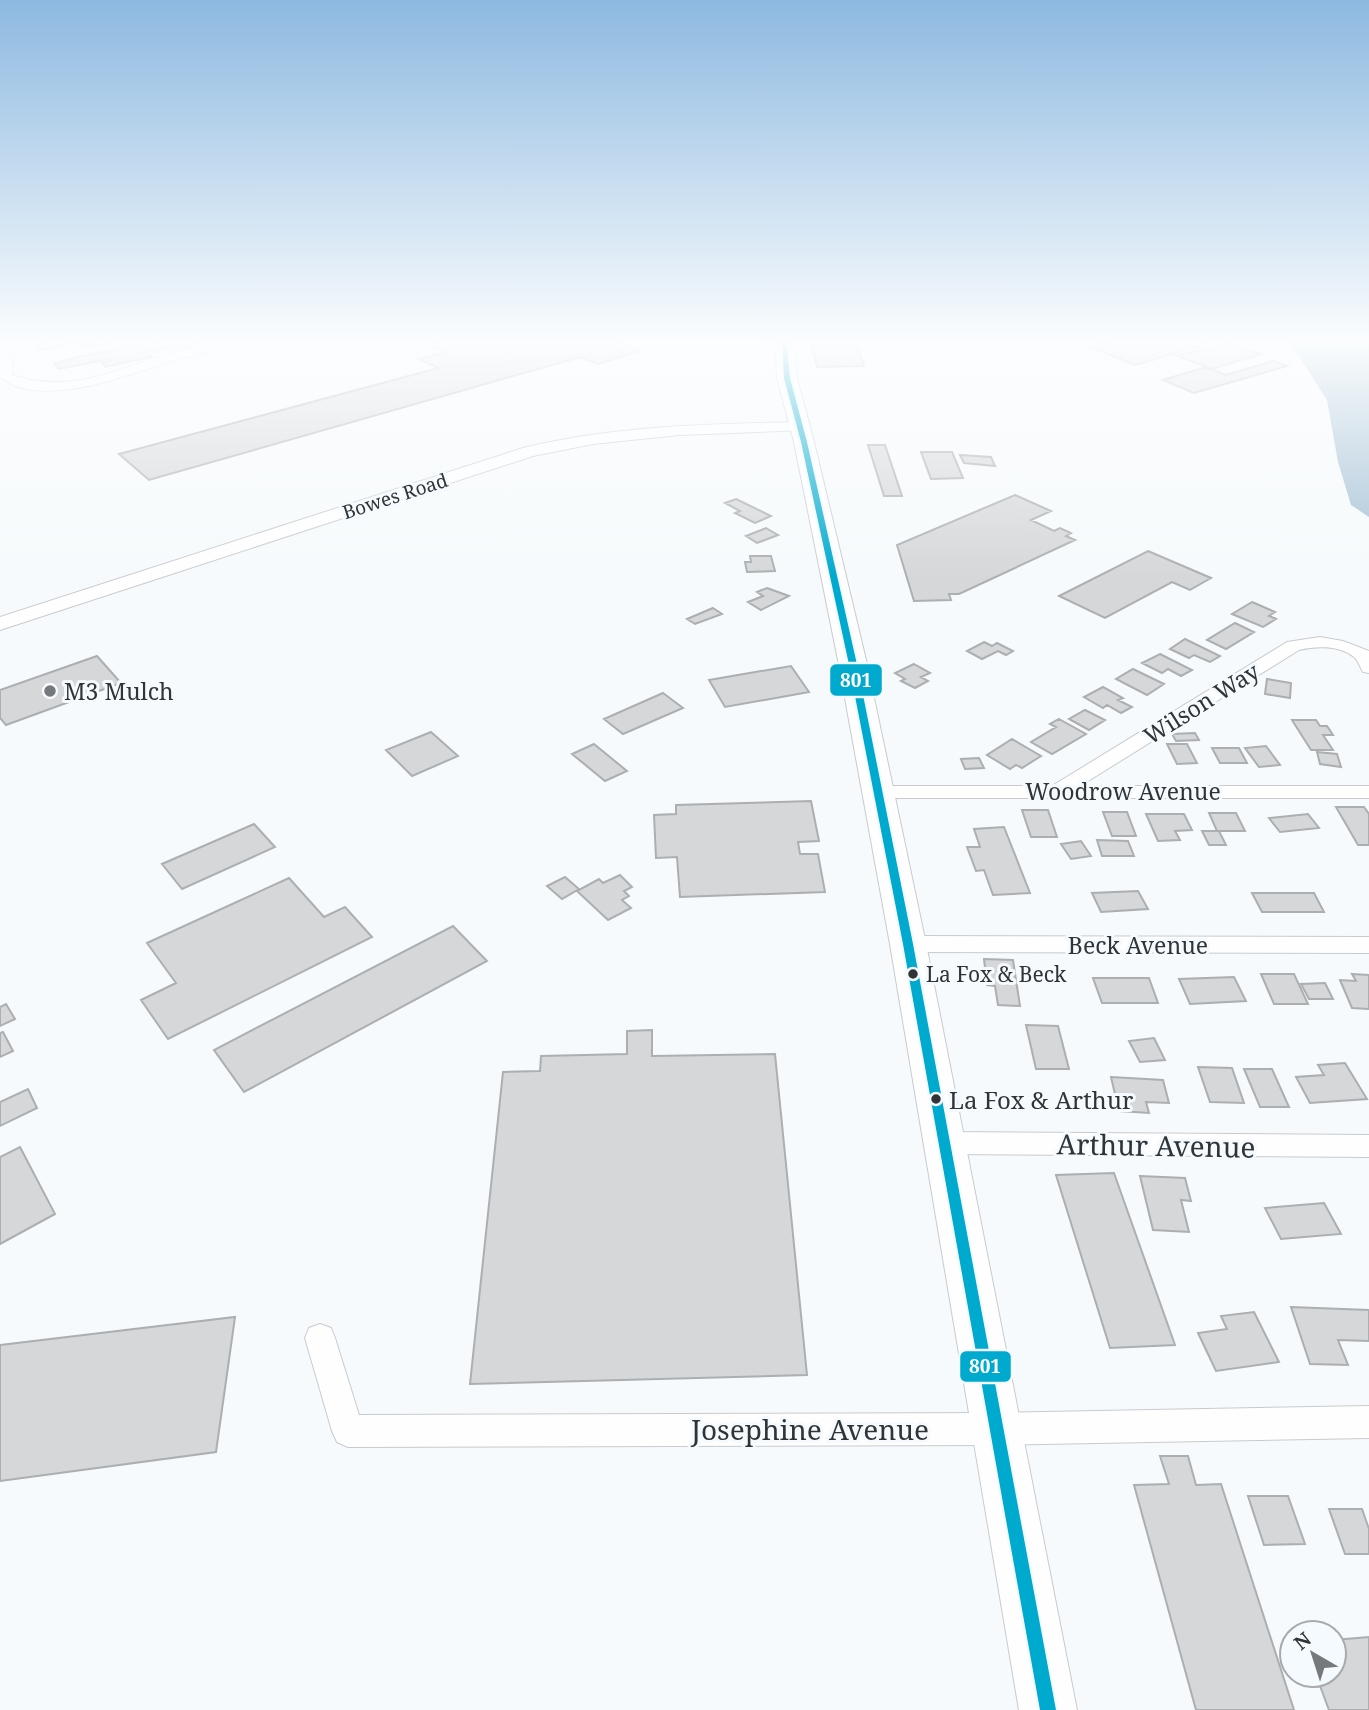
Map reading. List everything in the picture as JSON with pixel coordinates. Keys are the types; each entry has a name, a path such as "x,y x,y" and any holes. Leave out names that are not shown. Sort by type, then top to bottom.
{"main road":[{"path":"798,419 908,944 1048,1710"}],"street":[{"name":"Bowes Road","path":"0,624 529,452 593,439 679,430 800,426"},
{"name":"Wilson Way","path":"1058,791 1293,646 1322,641 1352,649 1363,655 1369,668"},
{"name":"Woodrow Avenue","path":"878,792 1369,792"},
{"name":"Beck Avenue","path":"908,944 1369,945"},
{"name":"Arthur Avenue","path":"944,1143 1369,1146"},
{"name":"Josephine Avenue","path":"320,1338 348,1431 995,1429 1369,1422"}],"water":[{"path":"1330,419 1369,419 1369,517 1351,505 1338,462"}],"building":[{"path":"250,419 363,419 149,480 119,454"},
{"path":"868,445 885,445 902,496 884,496"},
{"path":"921,452 952,452 963,478 931,479"},
{"path":"960,455 991,457 995,466 964,463"},
{"path":"1015,495 1051,511 1031,520 1054,531 1060,528 1071,533 1066,536 1075,540 959,594 949,594 951,600 914,601 897,545"},
{"path":"736,499 771,516 755,523 735,513 740,511 725,503"},
{"path":"766,528 778,535 757,543 746,536"},
{"path":"1148,551 1211,578 1190,590 1172,582 1105,618 1059,596"},
{"path":"750,556 771,556 775,571 747,572 745,562 751,562"},
{"path":"767,588 789,596 761,610 748,602 763,596 757,592"},
{"path":"1252,602 1275,612 1269,616 1276,619 1263,627 1232,614"},
{"path":"713,608 722,614 695,624 687,619"},
{"path":"1235,623 1254,632 1226,649 1207,640"},
{"path":"1185,639 1220,656 1210,662 1194,655 1189,658 1170,649"},
{"path":"984,642 992,646 997,643 1013,651 1006,655 998,651 982,659 967,651"},
{"path":"1160,654 1192,670 1181,676 1168,669 1162,673 1142,663"},
{"path":"97,656 121,683 6,725 0,718 0,690"},
{"path":"914,664 930,673 921,677 928,681 915,688 901,681 905,679 895,673"},
{"path":"791,666 809,692 725,707 709,680"},
{"path":"1133,669 1164,684 1147,695 1116,679"},
{"path":"1267,679 1291,683 1290,698 1265,694"},
{"path":"1103,687 1123,698 1118,700 1132,707 1121,713 1107,705 1103,708 1084,697"},
{"path":"663,693 683,708 623,734 604,719"},
{"path":"1085,710 1105,720 1089,730 1069,719"},
{"path":"1059,719 1086,734 1052,754 1031,742 1056,727 1050,724"},
{"path":"1292,720 1316,720 1320,726 1327,726 1333,735 1323,735 1333,750 1311,750"},
{"path":"431,732 458,756 412,776 386,750"},
{"path":"1195,733 1199,740 1176,741 1172,734"},
{"path":"1012,739 1041,756 1022,768 1016,765 1010,769 987,755"},
{"path":"594,744 627,771 605,781 572,754"},
{"path":"1167,744 1187,744 1197,763 1177,764"},
{"path":"1266,746 1280,765 1259,767 1245,748"},
{"path":"1212,748 1239,748 1247,763 1220,763"},
{"path":"1317,752 1337,754 1341,767 1320,764"},
{"path":"979,758 984,768 965,769 961,759"},
{"path":"811,801 819,841 798,842 800,854 818,854 825,892 680,897 677,857 656,858 654,815 676,814 676,805"},
{"path":"1336,807 1364,807 1369,814 1369,845 1358,845"},
{"path":"1022,810 1048,810 1057,837 1031,837"},
{"path":"1103,812 1127,812 1136,836 1112,836"},
{"path":"1209,813 1236,813 1245,831 1217,831"},
{"path":"1146,814 1184,814 1192,830 1175,831 1180,840 1158,841"},
{"path":"1308,814 1319,828 1280,832 1269,818"},
{"path":"254,824 275,847 182,889 162,864"},
{"path":"1004,827 1030,893 993,895 984,870 976,871 967,847 980,847 974,829"},
{"path":"1202,831 1219,831 1226,845 1209,845"},
{"path":"1097,840 1128,841 1134,856 1102,856"},
{"path":"1081,841 1091,856 1071,859 1061,844"},
{"path":"620,875 632,887 624,891 629,896 622,900 631,908 608,920 577,891 599,879 603,883"},
{"path":"565,877 579,889 562,899 547,886"},
{"path":"289,878 324,917 345,907 372,937 168,1039 141,1000 176,983 147,943"},
{"path":"1138,891 1148,909 1101,912 1092,893"},
{"path":"1252,893 1314,893 1324,912 1262,912"},
{"path":"453,926 487,961 244,1092 214,1050"},
{"path":"984,959 1013,960 1020,1006 998,1005 995,986 987,985"},
{"path":"1261,974 1294,974 1308,1004 1274,1004"},
{"path":"1352,974 1369,975 1369,1009 1352,1008 1340,980 1356,981"},
{"path":"1234,977 1246,1001 1190,1004 1179,979"},
{"path":"1093,978 1149,978 1158,1003 1102,1003"},
{"path":"1325,983 1333,999 1309,999 1301,984"},
{"path":"6,1004 15,1019 0,1026 0,1007"},
{"path":"1026,1025 1058,1026 1069,1069 1036,1069"},
{"path":"652,1030 652,1056 775,1054 807,1375 470,1384 503,1072 540,1071 541,1056 627,1054 627,1031"},
{"path":"3,1032 13,1051 0,1057 0,1033"},
{"path":"1154,1038 1165,1060 1140,1062 1129,1041"},
{"path":"1345,1063 1367,1099 1310,1103 1296,1077 1324,1075 1318,1065"},
{"path":"1198,1067 1232,1068 1244,1103 1210,1102"},
{"path":"1244,1069 1272,1069 1289,1107 1260,1107"},
{"path":"1111,1077 1163,1080 1169,1103 1146,1102 1149,1113 1119,1111"},
{"path":"28,1089 37,1108 0,1126 0,1102"},
{"path":"20,1147 55,1214 0,1244 0,1157"},
{"path":"1114,1173 1175,1345 1110,1348 1056,1175"},
{"path":"1140,1176 1185,1178 1191,1201 1181,1200 1189,1232 1153,1230"},
{"path":"1324,1203 1341,1234 1281,1239 1265,1208"},
{"path":"1291,1307 1369,1310 1369,1341 1338,1340 1348,1365 1310,1364"},
{"path":"1254,1312 1279,1362 1216,1371 1198,1333 1227,1329 1221,1316"},
{"path":"235,1317 216,1452 0,1481 0,1345"},
{"path":"1160,1456 1188,1456 1196,1485 1221,1484 1278,1660 1278,1689 1287,1689 1294,1710 1196,1710 1134,1485 1169,1484"},
{"path":"1248,1496 1288,1496 1305,1544 1264,1545"},
{"path":"1329,1509 1362,1509 1369,1529 1369,1554 1345,1554"},
{"path":"1369,1637 1369,1710 1329,1710 1321,1689 1348,1689 1348,1639"}],"transit line":[{"name":"801","path":"798,419 852,660 908,944 1048,1710"}],"place":[{"name":"M3 Mulch","path":"50,691"},
{"name":"La Fox & Beck","path":"913,974"},
{"name":"La Fox & Arthur","path":"936,1099"}]}
